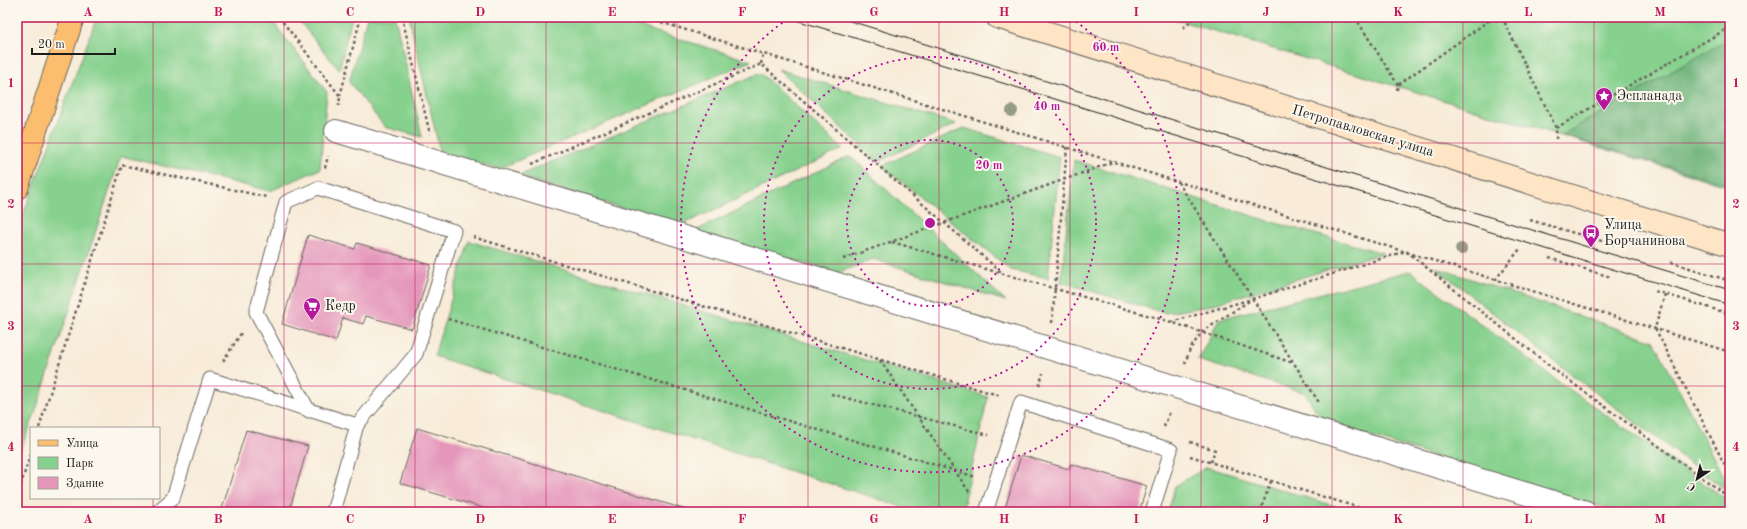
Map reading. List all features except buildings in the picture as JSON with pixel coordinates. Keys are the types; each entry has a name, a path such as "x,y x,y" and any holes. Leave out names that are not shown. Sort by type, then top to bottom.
{"main road":[{"path":"17,188 73,17"},
{"name":"Петропавловская улица","path":"997,17 1730,245"}],"street":[{"path":"336,131 1586,512"}],"lane":[{"path":"309,411 256,312 286,202 318,188 454,231 416,354 357,426 333,512"},
{"path":"157,512 173,498 210,380 357,426"},
{"path":"986,512 1009,440 1027,404 1171,450 1152,512"}],"path":[{"path":"279,17 340,96"},
{"path":"318,188 336,131 340,96 361,17"},
{"path":"402,17 437,162"},
{"path":"644,17 1730,352"},
{"path":"1183,28 1195,17"},
{"path":"1355,17 1398,86"},
{"path":"1397,90 1398,86 1494,17"},
{"path":"1502,17 1556,128 1556,139"},
{"path":"1556,128 1730,28 1724,17"},
{"path":"761,64 763,54"},
{"path":"531,164 761,64"},
{"path":"761,64 1001,272"},
{"path":"1053,303 1067,148"},
{"path":"839,260 1114,162"},
{"path":"39,427 122,165 286,202"},
{"path":"1178,182 1342,438"},
{"path":"1530,220 1615,245"},
{"path":"454,231 1027,404 1050,349"},
{"path":"892,242 1001,272 1171,322 1293,363"},
{"path":"1495,280 1520,249"},
{"path":"1171,322 1252,299 1406,251"},
{"path":"1406,251 1556,371 1730,498"},
{"path":"1549,258 1611,277"},
{"path":"1671,262 1730,281"},
{"path":"1655,291 1730,314"},
{"path":"1666,294 1656,328 1730,475"},
{"path":"1190,349 1202,332 1252,299"},
{"path":"210,380 256,312"},
{"path":"428,314 995,483"},
{"path":"880,359 971,494"},
{"path":"831,394 1009,440"},
{"path":"1185,440 1215,450 1211,462"},
{"path":"1171,450 1373,512"},
{"path":"17,496 30,455"},
{"path":"1260,512 1271,481"}],"green space":[{"path":"97,17 269,17 327,92 320,169 270,191 121,156 33,419 17,459 17,231"},
{"path":"296,17 352,17 339,70"},
{"path":"367,17 395,17 422,137 385,127 349,82"},
{"path":"409,17 608,17 751,61 498,169 440,152"},
{"name":"Эспланада","path":"1168,17 1730,17 1730,187"},
{"path":"1723,42 1730,58 1730,185 1562,135"},
{"path":"778,69 956,124 878,162"},
{"path":"760,73 843,149 680,226 518,176"},
{"path":"964,128 1060,157 1048,278 1011,270 882,166"},
{"path":"850,156 1006,301 873,259 837,273 695,231"},
{"path":"1074,160 1272,222 1383,253 1204,307 1165,313 1061,282"},
{"path":"469,241 988,397 962,512 918,512 434,356"},
{"path":"1435,267 1654,341 1730,490 1730,493 1560,366"},
{"path":"1410,271 1552,377 1730,502 1730,512 1620,512 1324,423 1305,393 1198,360 1219,319"},
{"path":"1207,467 1354,512 1168,512 1175,486"}],"tram line":[{"path":"786,17 1730,305"},
{"path":"837,17 1730,290"}],"place":[{"name":"Эспланада","path":"1604,111"},
{"name":"Улица Борчанинова","path":"1591,248"},
{"name":"Кедр","path":"312,321"}]}
